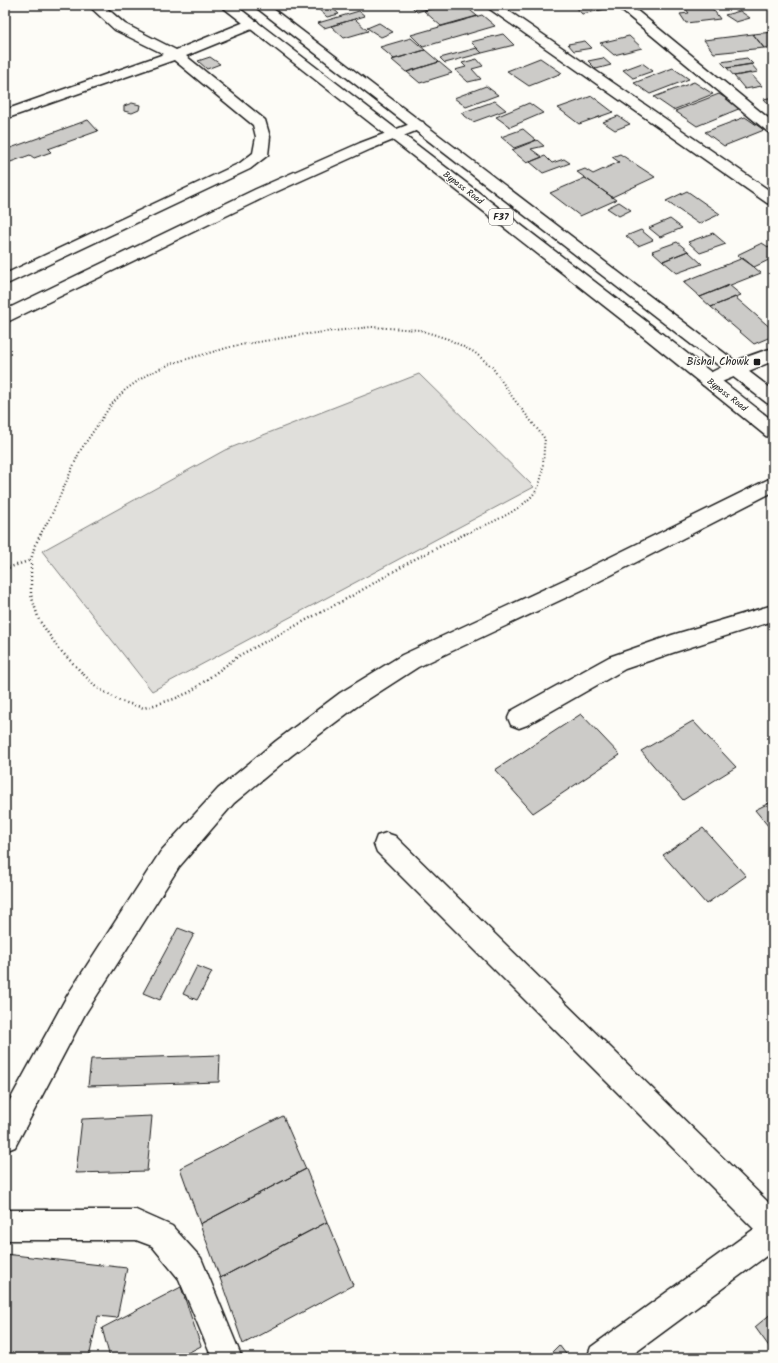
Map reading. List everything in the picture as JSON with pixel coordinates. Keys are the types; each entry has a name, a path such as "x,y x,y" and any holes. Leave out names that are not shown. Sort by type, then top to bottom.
{"main road":[{"path":"5,280 245,166 260,155 263,138 260,123 176,55 120,27 95,5"},
{"name":"Bypass Road","path":"227,5 773,431"},
{"name":"F37","path":"260,5 773,399"},
{"path":"491,5 773,200"},
{"path":"622,5 773,129"},
{"path":"5,115 176,55 252,24"},
{"path":"5,317 279,184 418,125"},
{"path":"709,381 734,368 773,354"},
{"path":"5,1137 76,1005 170,859 226,796 284,748 348,700 410,661 576,584 773,484"},
{"path":"519,718 617,663 672,644 773,613"},
{"path":"386,844 773,1227"},
{"path":"5,1225 136,1225 162,1236 190,1269 227,1358"},
{"path":"602,1358 773,1233"}],"path":[{"path":"371,327 420,330 448,339 474,352 492,367 513,398 545,439 540,483 532,496 516,509 415,560 350,597 240,655 190,692 174,699 144,708 120,701 96,687 59,649 39,620 31,595 31,560 36,545 51,516 80,451 111,405 120,395 148,374 172,363 234,346 307,334 371,327"},
{"path":"5,569 31,560"}],"shaded area":[{"path":"419,374 534,487 152,691 42,551 225,450"}],"building":[{"path":"329,5 339,14 327,17 316,7"},
{"path":"410,5 441,5 417,12"},
{"path":"447,5 464,5 477,16 441,26 424,11"},
{"path":"587,5 608,5 611,8 582,14 576,7"},
{"path":"710,5 720,19 686,23 680,14 689,13 685,8"},
{"path":"359,11 365,16 324,28 318,23"},
{"path":"740,11 750,18 736,22 725,15"},
{"path":"482,15 495,26 423,47 411,35"},
{"path":"355,19 368,31 344,38 331,26"},
{"path":"379,23 393,32 381,37 367,28"},
{"path":"773,32 773,47 764,48 753,34"},
{"path":"503,34 514,45 482,53 471,42"},
{"path":"753,34 764,48 714,53 704,40"},
{"path":"629,36 642,48 614,55 600,43"},
{"path":"411,38 425,50 394,59 380,47"},
{"path":"585,41 592,48 574,51 568,44"},
{"path":"477,48 482,53 445,63 440,58"},
{"path":"425,50 439,62 406,72 392,60"},
{"path":"210,57 220,64 207,69 198,61"},
{"path":"540,58 562,73 529,86 507,71"},
{"path":"603,58 611,65 596,69 588,61"},
{"path":"747,58 753,64 727,68 721,62"},
{"path":"477,59 483,66 472,69 481,79 468,82 455,70 466,67 462,63"},
{"path":"439,62 452,73 420,83 407,72"},
{"path":"642,63 653,71 633,78 623,70"},
{"path":"751,64 758,72 734,76 727,68"},
{"path":"673,68 689,79 650,94 634,83"},
{"path":"750,73 762,86 745,89 734,76"},
{"path":"694,82 713,94 673,110 654,97"},
{"path":"486,86 498,95 466,107 454,98"},
{"path":"719,94 741,108 697,126 675,111"},
{"path":"592,96 613,112 579,124 558,108"},
{"path":"773,97 773,109 764,99"},
{"path":"495,101 506,110 473,122 461,113"},
{"path":"132,103 140,105 139,110 132,113 124,111 124,106"},
{"path":"529,103 543,113 510,127 496,117"},
{"path":"618,116 630,124 615,130 603,122"},
{"path":"745,117 764,130 724,146 705,132"},
{"path":"88,120 98,131 48,149 51,152 34,158 30,155 5,164 5,150"},
{"path":"523,129 536,140 514,148 501,137"},
{"path":"537,140 544,146 531,149 542,157 527,163 512,150"},
{"path":"620,154 655,177 612,197 577,172 585,169 593,174 619,162 612,157"},
{"path":"545,156 552,163 564,159 570,163 543,173 530,162"},
{"path":"585,178 616,200 580,216 550,193"},
{"path":"687,191 720,214 699,224 666,201"},
{"path":"619,202 631,210 619,216 607,208"},
{"path":"670,219 682,228 660,237 649,228"},
{"path":"641,230 653,240 638,246 626,236"},
{"path":"713,233 726,244 700,253 688,242"},
{"path":"677,242 688,251 663,261 652,251"},
{"path":"762,243 773,250 773,258 754,267 737,255"},
{"path":"688,251 702,264 677,273 663,261"},
{"path":"743,258 761,273 700,297 683,282"},
{"path":"729,285 741,295 711,307 700,297"},
{"path":"735,297 773,330 773,336 754,344 711,307"},
{"path":"581,714 620,755 533,813 495,770"},
{"path":"693,721 736,767 683,800 641,751"},
{"path":"773,801 773,832 755,810"},
{"path":"703,828 746,876 706,904 663,855"},
{"path":"178,928 194,934 160,1000 143,993"},
{"path":"197,966 212,972 197,1000 183,994"},
{"path":"220,1055 219,1082 88,1086 91,1059"},
{"path":"152,1116 147,1171 76,1173 82,1119"},
{"path":"283,1116 306,1169 200,1224 180,1168"},
{"path":"306,1169 327,1222 220,1278 200,1224"},
{"path":"327,1222 353,1285 243,1344 220,1278"},
{"path":"5,1254 127,1268 117,1318 98,1316 89,1358 5,1358"},
{"path":"181,1287 201,1346 178,1358 110,1358 102,1328"},
{"path":"773,1312 773,1352 755,1327"},
{"path":"559,1345 569,1358 546,1358"}],"place":[{"name":"Bishal Chowk","path":"757,362"}]}
